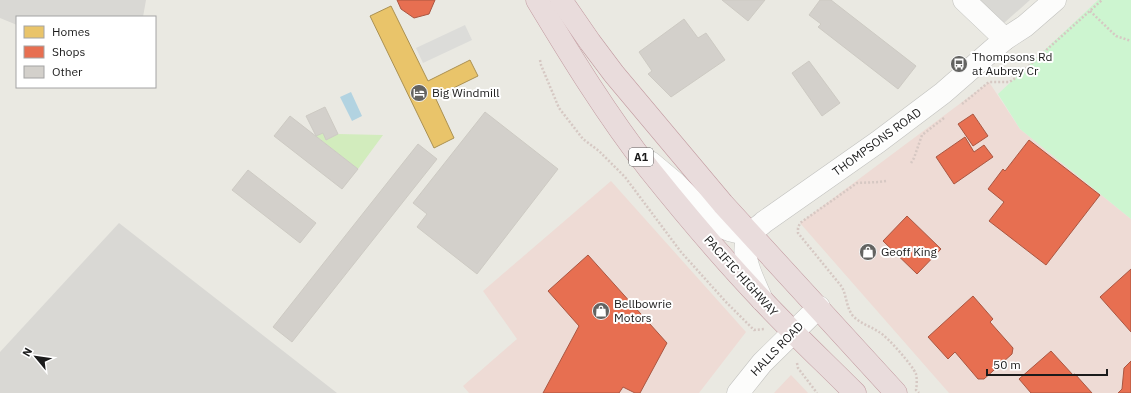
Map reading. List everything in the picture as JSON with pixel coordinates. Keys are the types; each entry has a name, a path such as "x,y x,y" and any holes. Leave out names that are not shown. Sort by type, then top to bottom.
{"highway":[{"name":"PACIFIC HIGHWAY","path":"537,0 561,41 602,104 649,168 719,253 793,332 855,393"},
{"path":"561,0 614,74 750,234 819,307 896,393"}],"street":[{"path":"964,0 1005,39"},
{"name":"THOMPSONS ROAD","path":"750,234 764,222 878,142 942,93 1005,39 1025,26 1055,0"},
{"name":"PACIFIC HIGHWAY","path":"636,151 669,178 720,227 739,233 750,234"},
{"path":"750,234 745,248 745,254 763,301"},
{"name":"HALLS ROAD","path":"738,393 762,363 819,307"}],"path":[{"path":"959,106 989,82 1009,82 1013,80 1102,0"},
{"path":"1090,11 1116,36 1131,41"},
{"path":"540,60 549,86 560,108 584,139 599,151 625,178 681,252 726,302 754,330 769,328"},
{"path":"911,162 914,158 922,136 946,116"},
{"path":"886,181 857,183 800,223 798,234 842,287 848,309 858,321 882,333 913,368 917,378 916,390 919,393"},
{"path":"796,361 798,368 817,393"}],"shaded area":[{"path":"0,0 146,0 143,16 16,16 16,25 0,18"},
{"path":"974,0 1030,0 1004,23"},
{"path":"465,25 472,40 423,63 416,48"},
{"path":"989,82 1020,129 1131,219 1131,393 949,393 800,223"},
{"path":"611,181 746,332 699,393 469,393 463,386 517,339 483,291"},
{"path":"119,223 337,393 0,393 0,352"},
{"path":"791,375 808,393 774,393"}],"green space":[{"path":"1098,0 1131,0 1131,219 1020,129 998,94"},
{"path":"323,133 326,140 338,134 383,135 358,169 316,136"}],"water":[{"path":"351,92 362,116 352,121 340,97"}],"building: Homes":[{"path":"391,6 428,81 470,60 478,76 435,97 454,138 434,148 370,16"}],"building: Shops":[{"path":"397,0 435,0 429,14 414,18 401,9"},
{"path":"973,114 988,136 973,146 958,124"},
{"path":"965,137 974,152 984,145 993,157 954,184 936,157"},
{"path":"1029,140 1100,195 1046,265 989,221 1004,202 988,189 1003,169 1005,171"},
{"path":"907,216 941,249 917,274 883,241"},
{"path":"588,255 667,343 640,393 635,393 623,387 619,393 543,393 579,326 548,291"},
{"path":"1131,269 1131,332 1100,297"},
{"path":"973,296 993,319 990,322 1013,348 1012,354 984,379 978,379 955,352 948,359 928,337"},
{"path":"1051,351 1092,393 1031,393 1019,379"},
{"path":"1131,361 1131,393 1118,393 1122,389 1124,368"}],"building: Other":[{"path":"722,0 765,0 748,21"},
{"path":"820,0 831,0 916,66 898,89 818,27 821,24 809,15"},
{"path":"684,19 698,38 706,33 725,60 671,97 648,74 652,71 639,52"},
{"path":"809,61 840,103 822,116 792,73"},
{"path":"325,107 338,134 326,140 323,133 316,136 306,116"},
{"path":"485,112 558,169 477,274 417,227 427,214 413,203"},
{"path":"290,116 358,169 342,189 274,136"},
{"path":"418,144 437,159 292,342 273,327"},
{"path":"248,170 316,223 300,243 232,190"}],"place":[{"name":"Thompsons Rd at Aubrey Cr","path":"959,64"},
{"name":"Big Windmill","path":"419,93"},
{"name":"Geoff King","path":"868,252"},
{"name":"Bellbowrie Motors","path":"601,311"}]}
